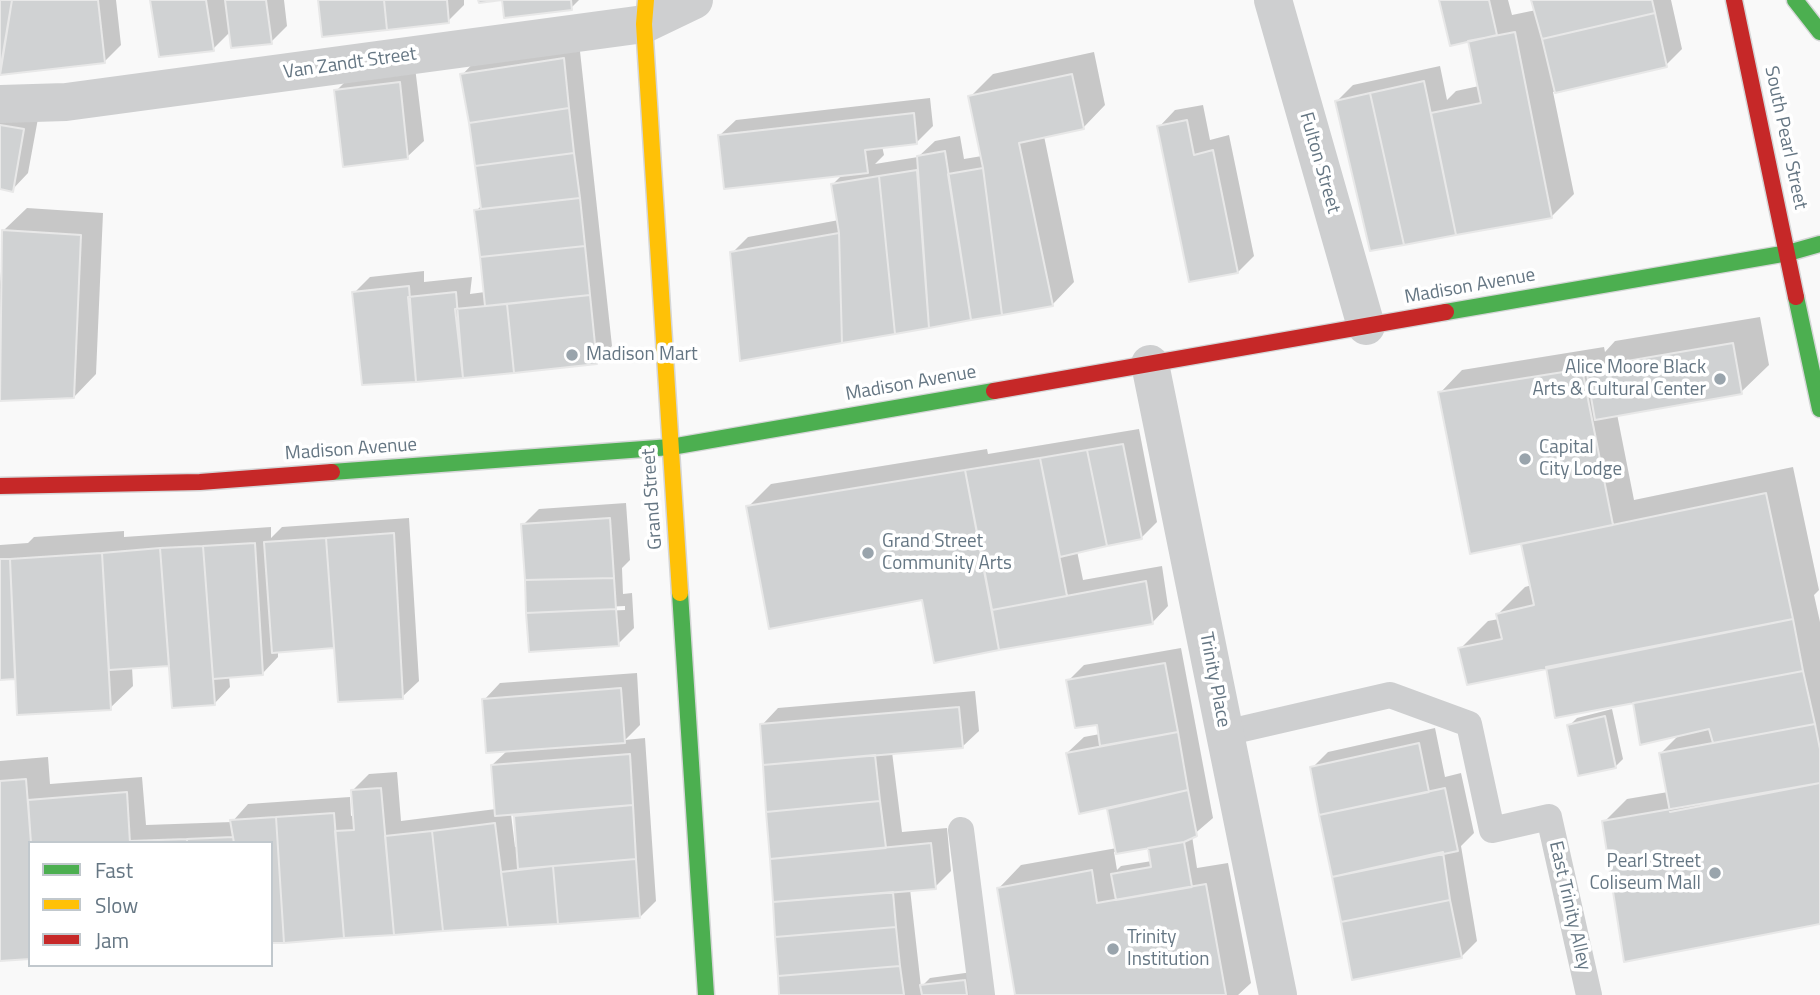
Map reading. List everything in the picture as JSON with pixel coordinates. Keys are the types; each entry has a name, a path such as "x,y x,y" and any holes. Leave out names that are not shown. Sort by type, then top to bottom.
{"main road":[{"name":"South Pearl Street","path":"1734,0 1820,409"},
{"path":"1795,0 1820,32"},
{"name":"Grand Street","path":"643,8 706,995"},
{"name":"Madison Avenue","path":"0,486 200,482 671,447 1788,253 1820,244"}],"street":[{"name":"Van Zandt Street","path":"0,104 66,103 694,0"},
{"name":"Fulton Street","path":"1273,0 1366,326"},
{"name":"Trinity Place","path":"1150,364 1278,995"}],"lane":[{"name":"East Trinity Alley","path":"1225,733 1390,695 1469,723 1492,830 1549,817 1589,995"},
{"path":"961,830 982,995"}],"building":[{"path":"0,0 12,0 0,71"},
{"path":"12,0 98,0 105,63 0,75"},
{"path":"150,0 206,0 214,51 159,57"},
{"path":"225,0 266,0 272,44 231,48"},
{"path":"318,0 384,0 387,30 322,37"},
{"path":"384,0 447,0 449,23 387,30"},
{"path":"478,0 502,0 479,3"},
{"path":"502,0 571,0 572,10 504,18"},
{"path":"1439,0 1489,0 1497,35 1450,46"},
{"path":"1531,0 1652,0 1655,13 1542,39"},
{"path":"1655,13 1667,67 1555,93 1542,39"},
{"path":"1515,32 1552,218 1456,235 1431,113 1481,103 1468,41"},
{"path":"564,58 569,108 469,123 460,74"},
{"path":"1072,74 1084,129 1019,143 1053,306 1002,315 983,168 968,96"},
{"path":"1424,81 1456,235 1404,245 1370,93"},
{"path":"400,82 408,159 343,167 334,90"},
{"path":"1370,93 1404,245 1370,251 1335,101"},
{"path":"569,108 574,153 475,166 469,123"},
{"path":"914,113 917,144 865,150 868,173 724,189 718,135"},
{"path":"1187,120 1194,155 1213,150 1238,273 1189,282 1157,126"},
{"path":"0,125 24,129 13,192 0,189"},
{"path":"945,151 971,320 929,328 917,156"},
{"path":"574,153 580,198 481,209 475,166"},
{"path":"983,168 1002,315 971,320 948,174"},
{"path":"917,170 929,328 895,334 879,176"},
{"path":"879,176 895,334 842,343 839,233 831,184"},
{"path":"580,198 585,246 480,257 474,210"},
{"path":"2,230 81,235 74,398 0,401"},
{"path":"839,233 842,343 740,361 730,252"},
{"path":"585,246 590,295 485,306 480,257"},
{"path":"409,286 416,382 362,385 352,292"},
{"path":"456,292 463,378 416,382 408,297"},
{"path":"590,295 597,364 514,373 507,304"},
{"path":"507,304 514,373 463,378 455,309"},
{"path":"1733,343 1742,394 1595,420 1586,368"},
{"name":"Capital City Lodge","path":"1582,369 1613,525 1470,554 1438,392"},
{"path":"1123,444 1142,539 1107,546 1087,450"},
{"path":"1087,450 1107,546 1060,557 1040,458"},
{"path":"1040,458 1067,596 992,610 965,470"},
{"name":"Grand Street Community Arts","path":"965,470 999,650 934,663 922,600 769,629 746,506"},
{"path":"1766,493 1793,619 1467,685 1458,648 1502,639 1496,614 1534,605 1521,544"},
{"path":"610,518 614,578 525,580 521,524"},
{"path":"394,533 403,699 338,702 326,538"},
{"path":"326,538 334,648 272,653 264,542"},
{"path":"255,543 263,675 213,679 203,546"},
{"path":"203,546 215,705 172,708 160,548"},
{"path":"160,548 169,666 109,670 102,553"},
{"path":"102,553 111,710 17,715 10,559"},
{"path":"0,559 10,559 15,679 0,680"},
{"path":"614,578 616,609 526,613 525,580"},
{"path":"1146,581 1153,624 999,650 992,610"},
{"path":"616,609 619,646 529,652 526,613"},
{"path":"1793,619 1803,671 1555,718 1546,667"},
{"path":"1165,663 1178,732 1100,746 1097,725 1075,728 1066,680"},
{"path":"1803,671 1815,724 1713,743 1709,729 1640,745 1633,703"},
{"path":"621,688 625,743 486,753 482,699"},
{"path":"959,707 963,748 763,765 760,724"},
{"path":"1605,716 1616,768 1578,776 1567,725"},
{"path":"1815,724 1820,749 1820,783 1670,812 1659,753"},
{"path":"1178,732 1188,790 1079,814 1066,753"},
{"path":"1419,743 1429,792 1319,815 1310,767"},
{"path":"630,754 633,805 495,816 491,765"},
{"path":"875,755 880,801 766,812 763,765"},
{"path":"26,779 31,841 28,841 28,959 0,961 0,781"},
{"name":"Pearl Street Coliseum Mall","path":"1820,783 1820,924 1624,962 1602,821"},
{"path":"381,788 394,935 344,938 335,831 354,830 351,790"},
{"path":"1445,788 1458,851 1332,877 1319,815"},
{"path":"1188,790 1197,836 1184,842 1116,854 1107,809"},
{"path":"127,792 130,841 31,841 28,800"},
{"path":"880,801 886,848 770,859 766,812"},
{"path":"633,805 636,859 518,869 514,816"},
{"path":"334,813 344,938 284,943 276,817"},
{"path":"276,817 284,943 273,943 273,841 234,841 230,820"},
{"path":"495,823 508,927 443,931 432,831"},
{"path":"432,831 443,931 394,935 385,836"},
{"path":"233,837 234,841 187,841"},
{"path":"187,839 187,841 130,841"},
{"path":"1184,842 1192,887 1116,900 1111,874 1151,867 1148,848"},
{"path":"931,843 936,889 773,902 770,859"},
{"path":"1443,852 1450,900 1341,922 1332,877"},
{"path":"636,859 640,918 558,924 553,866"},
{"path":"553,866 558,924 508,927 501,872"},
{"name":"Trinity Institution","path":"1092,870 1097,903 1206,884 1226,995 1015,995 997,888"},
{"path":"893,892 896,927 775,937 773,902"},
{"path":"1450,900 1462,958 1352,980 1341,922"},
{"path":"896,927 900,966 778,976 775,937"},
{"path":"900,966 904,995 779,995 778,976"},
{"path":"965,980 967,995 922,995 920,985"}],"traffic: fast":[{"path":"1795,0 1820,32"},
{"path":"1446,312 1788,253 1820,244"},
{"path":"1796,297 1820,409"},
{"path":"332,472 671,447 994,391"},
{"path":"680,593 706,995"}],"traffic: slow":[{"path":"646,0 644,24 680,593"}],"traffic: jam":[{"path":"1734,0 1796,297"},
{"path":"994,391 1446,312"},
{"path":"0,486 200,482 332,472"}],"place":[{"name":"Madison Mart","path":"572,355"},
{"name":"Alice Moore Black Arts & Cultural Center","path":"1720,379"},
{"name":"Capital City Lodge","path":"1525,459"},
{"name":"Grand Street Community Arts","path":"868,553"},
{"name":"Pearl Street Coliseum Mall","path":"1715,873"},
{"name":"Trinity Institution","path":"1113,949"}]}
